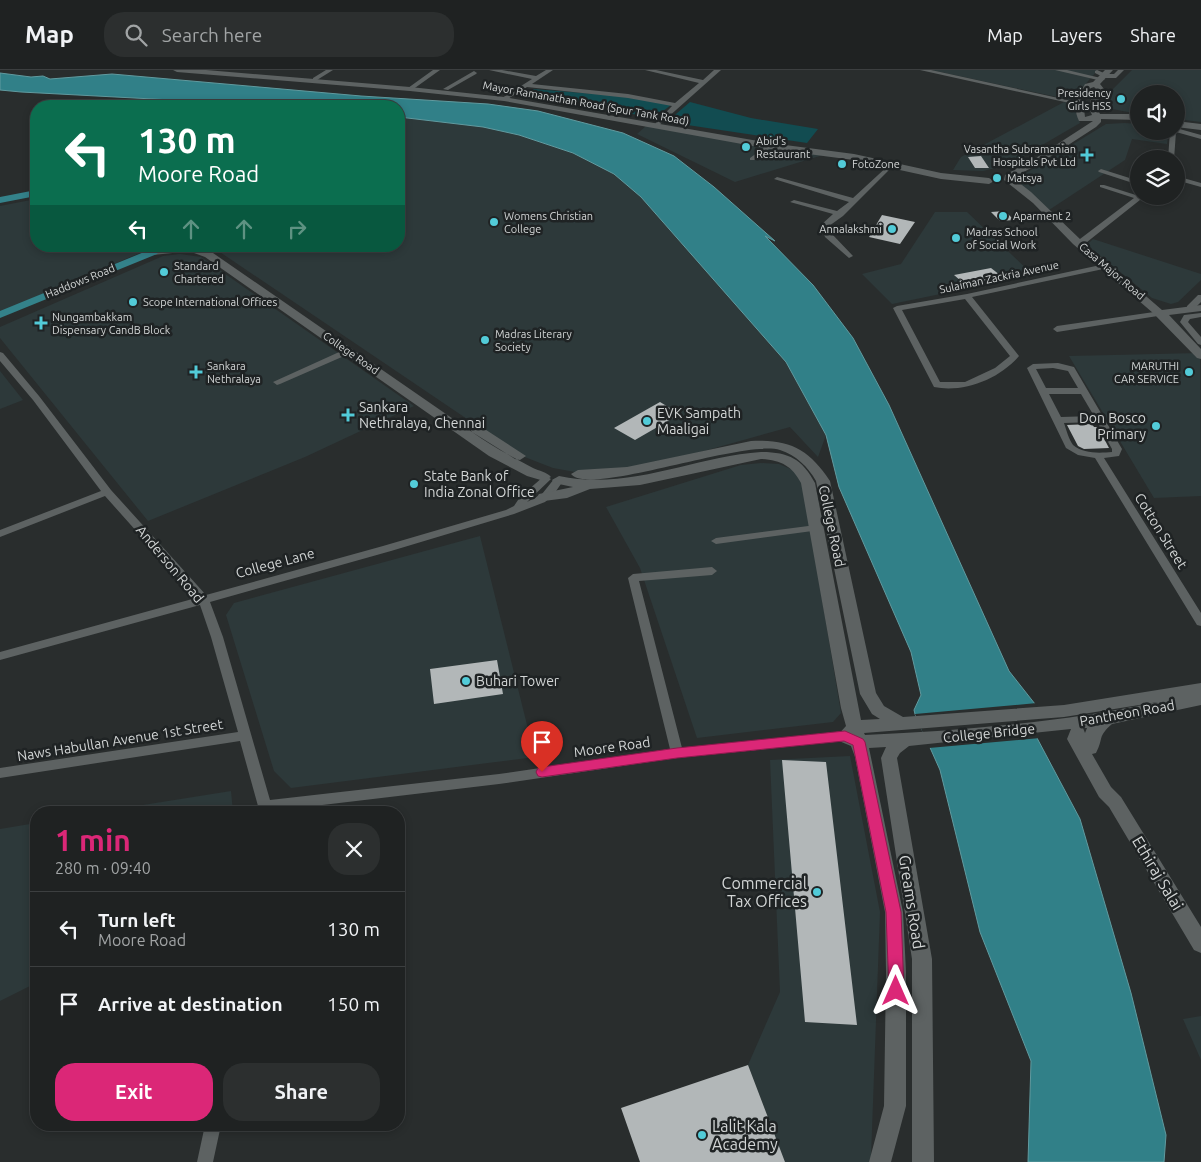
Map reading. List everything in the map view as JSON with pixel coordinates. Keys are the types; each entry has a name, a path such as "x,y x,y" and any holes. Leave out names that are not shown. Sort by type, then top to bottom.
{"main road":[{"name":"Mayor Ramanathan Road (Spur Tank Road)","path":"177,70 446,89 507,97 658,124 853,154 944,173 998,178"},
{"name":"Mayor Ramanathan Road (Spur Tank Road)","path":"212,70 507,97 770,146 854,157 941,176 998,178"},
{"path":"998,178 1082,123 1078,104 1088,86 1103,77"},
{"path":"1099,118 1092,106 1103,77"},
{"path":"998,178 1023,170 1094,125 1099,118 1106,116 1130,117"},
{"path":"1082,118 1130,120"},
{"path":"1185,125 1201,127"},
{"path":"998,178 1029,196"},
{"name":"Casa Major Road","path":"998,178 1022,188 1079,244 1158,310 1200,351"},
{"path":"0,200 30,193"},
{"name":"Haddows Road","path":"0,315 149,252"},
{"name":"College Road","path":"202,252 494,453 532,473 588,485 633,481 749,456 770,456 785,459 800,467 808,483 853,735"},
{"name":"College Road","path":"211,252 420,394 553,477 625,471 746,446 771,445 793,450 811,462 823,481 868,694 878,710 903,732"},
{"path":"1158,310 1192,308"},
{"path":"1171,324 1177,313 1192,308"},
{"path":"544,497 567,494 588,485"},
{"path":"1071,722 1201,689"},
{"name":"Pantheon Road","path":"1049,719 1071,722 1107,719 1201,700"},
{"name":"College Bridge","path":"903,732 918,723 1049,719"},
{"name":"College Bridge","path":"903,732 925,740 1049,719"},
{"path":"1090,748 1094,730 1107,719"},
{"name":"Ethiraj Salai","path":"1071,722 1084,738 1115,792 1115,802"},
{"name":"Ethiraj Salai","path":"1071,722 1075,739 1105,792 1115,802 1201,944"},
{"path":"853,735 903,732"},
{"name":"Greams Road","path":"903,732 888,758 922,959 923,1162"},
{"name":"Greams Road","path":"853,735 894,922 896,972 895,1106 880,1162"}],"street":[{"path":"315,79 330,70"},
{"path":"411,87 437,70"},
{"path":"492,70 538,78"},
{"path":"529,76 537,70"},
{"path":"507,97 527,86 547,70"},
{"path":"648,70 704,82"},
{"path":"658,124 676,105 718,70"},
{"path":"923,70 1092,106"},
{"path":"1058,70 1103,77 1116,76 1121,70"},
{"path":"1096,70 1103,77"},
{"path":"446,89 458,80 465,79 474,73"},
{"path":"527,86 628,96 676,105"},
{"path":"1185,133 1201,137"},
{"path":"752,159 770,146"},
{"path":"849,256 828,235 825,225 840,214 890,166"},
{"path":"1101,171 1130,180"},
{"path":"776,179 854,201"},
{"path":"1185,181 1201,186"},
{"path":"1102,186 1130,194"},
{"path":"794,202 840,214"},
{"path":"1079,244 1130,205"},
{"name":"Sulaiman Zackria Avenue","path":"966,296 1015,356 998,370 966,385 937,385 898,308 966,296 1104,266"},
{"path":"1192,308 1201,297"},
{"path":"1057,328 1158,310"},
{"path":"1200,351 1184,322 1187,317 1201,315"},
{"path":"277,382 348,351"},
{"name":"Anderson Road","path":"0,354 107,492 202,599 217,637 264,806"},
{"path":"1051,365 1069,367 1083,391 1118,451 1116,454 1098,456 1071,449 1031,368 1051,365"},
{"path":"1043,391 1083,391"},
{"path":"1058,420 1099,419"},
{"name":"Cotton Street","path":"1098,456 1201,622"},
{"path":"544,497 553,477"},
{"path":"518,508 524,499 553,477"},
{"path":"0,534 107,492"},
{"name":"College Lane","path":"0,656 387,548 535,504 544,497"},
{"path":"716,541 816,528"},
{"path":"677,753 633,578 712,572"},
{"name":"Moore Road","path":"288,806 677,753 853,735"},
{"name":"Naws Habullan Avenue 1st Street","path":"0,773 244,736"},
{"path":"205,1162 212,1131"}],"shaded area":[{"path":"931,70 1098,70 1071,100"},
{"name":"Presidency Girls HSS","path":"1132,70 1201,70 1201,122 1185,120 1185,85 1130,85 1130,112 1101,107 1098,104"},
{"path":"0,73 31,77 43,76 50,79 112,74 361,96 488,104 538,111 623,133 674,156 714,187 775,241 765,236 813,285 853,338 889,405 1009,671 1035,704 1037,738 1080,819 1131,993 1166,1135 1164,1162 1028,1162 1031,1061 980,932 940,770 915,714 914,710 921,695 911,652 839,487 826,435 786,362 641,197 614,174 573,153 519,135 483,127 405,118 405,100 172,100 0,90"},
{"path":"533,89 632,97 671,105 654,118 525,94"},
{"path":"690,102 751,118 818,129 807,143 674,123 669,120"},
{"path":"1064,102 1074,106 1080,123 1008,165 983,171 953,170 961,157"},
{"path":"405,118 483,127 519,135 573,153 614,174 641,197 786,362 826,435 818,457 790,427 629,472 586,474 553,468 522,456 220,252 405,252"},
{"path":"1130,123 1130,140 1132,140 1125,160 1049,210 1019,182 1026,173 1106,124"},
{"path":"646,126 823,155 735,182 637,134"},
{"path":"1139,140 1168,140 1167,144"},
{"path":"30,200 30,252 142,252 0,312 0,206"},
{"name":"Madras School of Social Work","path":"935,212 967,212 1033,275 892,304 862,274 901,264"},
{"path":"1093,239 1201,274 1201,280 1178,302 1171,304 1152,298 1087,245"},
{"name":"Sankara Nethralaya","path":"180,254 201,257 414,406 305,457 148,521 0,338 0,327 163,256"},
{"name":"Don Bosco Primary","path":"1200,353 1201,496 1154,498 1069,356"},
{"path":"0,371 23,400 0,409"},
{"path":"779,464 793,470 802,478 841,713 833,722 697,738 640,568 606,507 741,465"},
{"path":"480,536 535,757 291,788 274,771 226,615 234,603"},
{"path":"850,756 880,912 871,1157 869,1162 785,1162 748,1065 780,992 770,760"},
{"path":"231,791 232,806 137,806"},
{"path":"30,824 30,986 0,1001 0,829"},
{"path":"1201,1016 1201,1060 1183,1019"}],"pier":[{"path":"1037,703 1040,738 929,748 915,714"}],"building":[{"path":"981,156 989,168 975,168 968,157"},
{"name":"Aparment 2","path":"1005,211 1014,220 1000,221 991,212"},
{"name":"Annalakshmi","path":"882,215 915,222 900,244 869,237"},
{"path":"991,268 1005,279 968,287 954,275"},
{"name":"EVK Sampath Maaligai","path":"660,402 680,414 635,440 614,428"},
{"path":"1092,424 1094,427 1098,427 1109,448 1084,449 1078,446 1067,425"},
{"name":"Buhari Tower","path":"497,660 503,694 434,704 430,669"},
{"name":"Commercial Tax Offices","path":"782,760 826,762 857,1025 805,1022"},
{"name":"Lalit Kala Academy","path":"748,1065 785,1162 640,1162 621,1108"}],"place":[{"name":"Presidency Girls HSS","path":"1121,99"},
{"name":"Abid's Restaurant","path":"746,147"},
{"name":"Vasantha Subramanian Hospitals Pvt Ltd","path":"1087,155"},
{"name":"FotoZone","path":"842,164"},
{"name":"Matsya","path":"997,178"},
{"name":"Aparment 2","path":"1003,216"},
{"name":"Womens Christian College","path":"494,222"},
{"name":"Annalakshmi","path":"892,229"},
{"name":"Madras School of Social Work","path":"956,238"},
{"name":"Standard Chartered","path":"164,272"},
{"name":"Scope International Offices","path":"133,302"},
{"name":"Nungambakkam Dispensary CandB Block","path":"41,323"},
{"name":"Madras Literary Society","path":"485,340"},
{"name":"Sankara Nethralaya","path":"196,372"},
{"name":"MARUTHI CAR SERVICE","path":"1189,372"},
{"name":"Sankara Nethralaya, Chennai","path":"348,415"},
{"name":"EVK Sampath Maaligai","path":"647,421"},
{"name":"Don Bosco Primary","path":"1156,426"},
{"name":"State Bank of India Zonal Office","path":"414,484"},
{"name":"Buhari Tower","path":"466,681"},
{"name":"Commercial Tax Offices","path":"817,892"},
{"name":"Lalit Kala Academy","path":"702,1135"}],"route":[{"path":"542,772 677,753 845,736 859,742 894,912 896,991"}]}
